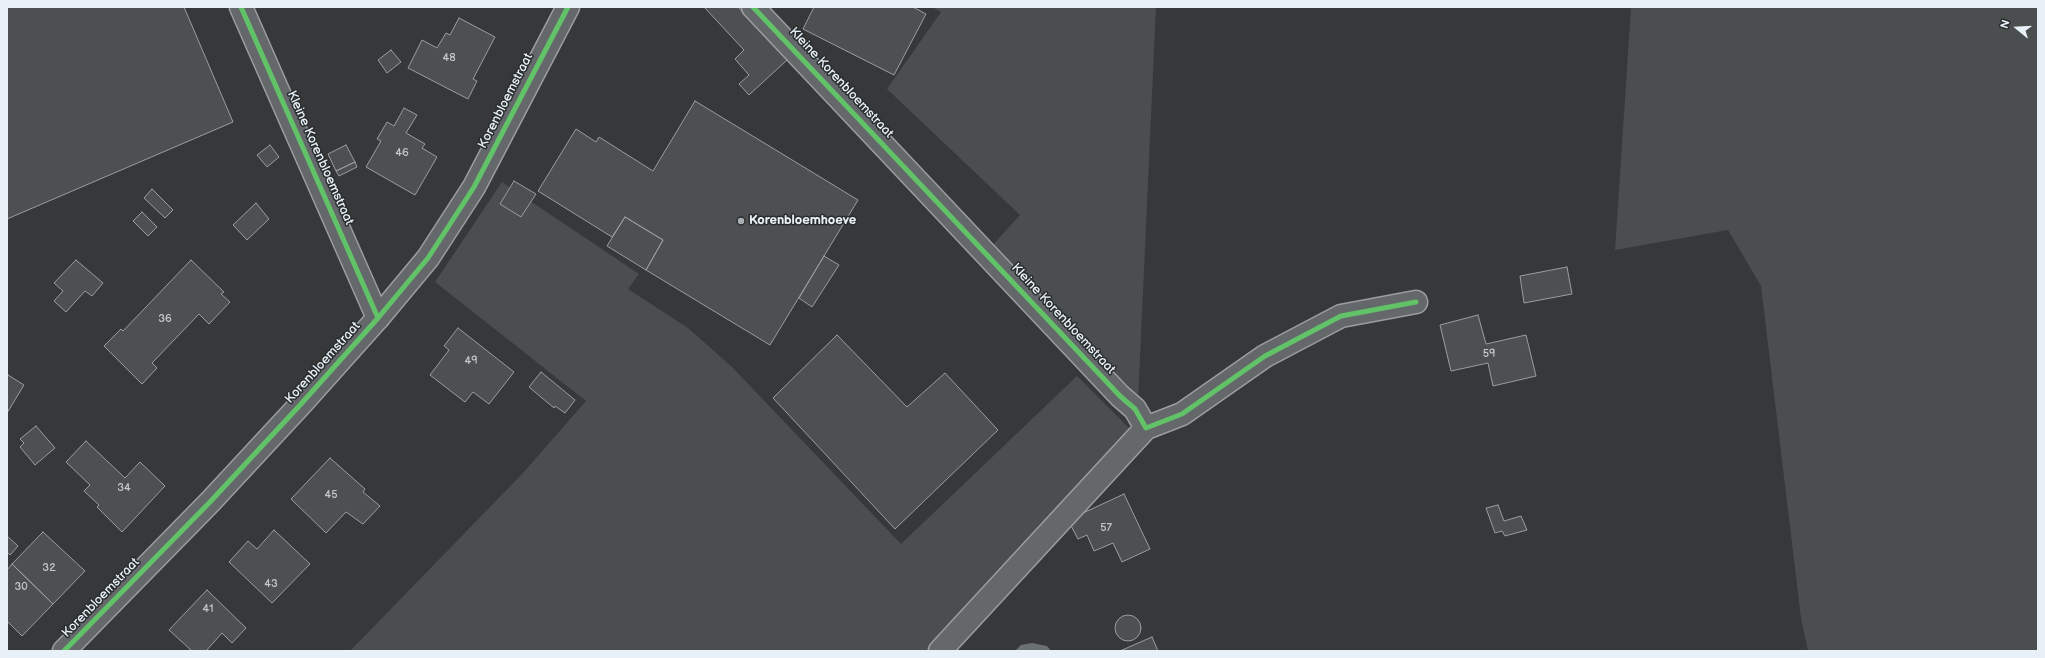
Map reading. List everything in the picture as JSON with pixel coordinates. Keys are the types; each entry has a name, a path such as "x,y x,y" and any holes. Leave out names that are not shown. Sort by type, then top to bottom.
{"street":[{"name":"Kleine Korenbloemstraat","path":"241,7 378,318"},
{"name":"Korenbloemstraat","path":"64,651 215,496 378,318 428,258 474,187 568,7"},
{"name":"Kleine Korenbloemstraat","path":"753,7 1120,396 1135,409 1146,428"},
{"path":"940,651 1146,428 1182,414 1265,356 1341,316 1416,302"}],"shaded area":[{"path":"932,7 1156,7 1138,402 989,249 1020,215 887,89 941,12"},
{"path":"1631,7 2038,7 2038,651 1808,651 1801,618 1761,286 1728,230 1615,250"},
{"path":"502,182 639,274 628,289 688,328 732,367 901,544 1077,376 1130,429 926,651 350,651 522,474 586,401 435,282"},
{"path":"1032,643 1047,646 1051,651 1015,651 1021,645"}],"building":[{"path":"7,7 184,7 233,122 7,219"},
{"path":"704,7 738,7 787,60 749,95 739,84 749,75 735,59 744,50"},
{"path":"814,7 913,7 926,14 894,75 803,29"},
{"path":"459,18 495,37 473,79 477,81 468,99 408,68 422,40 437,48 446,33 450,35"},
{"path":"391,50 401,62 387,73 378,60"},
{"path":"695,101 858,200 770,345 646,270 663,240 625,217 612,237 538,191 576,129 596,142 599,137 653,171"},
{"path":"404,108 417,115 406,133 425,144 422,148 437,157 415,195 366,167 381,141 377,139 387,122 394,126"},
{"path":"270,145 279,157 267,167 257,155"},
{"path":"346,145 355,162 336,171 328,154"},
{"path":"355,162 357,167 339,176 336,171"},
{"path":"514,181 536,194 521,217 500,204"},
{"path":"152,189 173,210 165,218 144,198"},
{"path":"256,203 269,219 247,240 233,225"},
{"path":"142,212 157,227 148,236 133,221"},
{"path":"625,217 663,240 646,270 607,246"},
{"path":"824,256 839,265 812,307 799,298"},
{"path":"76,260 103,283 92,296 85,291 66,312 54,301 63,291 54,283"},
{"path":"191,260 224,292 221,294 230,302 209,324 199,314 152,363 157,368 142,384 104,346 121,329 123,331"},
{"path":"1567,267 1572,294 1524,303 1520,276"},
{"path":"1478,315 1486,344 1526,335 1536,376 1493,386 1488,363 1451,371 1440,325"},
{"path":"458,328 514,372 489,404 473,392 465,402 430,375 449,350 444,346"},
{"path":"837,335 907,407 945,373 998,430 895,529 773,398"},
{"path":"541,372 575,400 565,413 555,406 554,408 529,387"},
{"path":"8,375 24,385 7,413 7,376"},
{"path":"36,426 55,448 35,465 20,447 24,443 20,439"},
{"path":"86,441 125,478 140,462 165,486 122,532 97,507 99,505 84,491 90,485 66,462"},
{"path":"330,458 365,489 363,492 380,506 363,524 346,512 326,533 291,499"},
{"path":"1124,494 1150,549 1122,562 1113,543 1094,551 1087,535 1078,539 1068,520"},
{"path":"1498,505 1504,521 1521,516 1527,530 1505,536 1502,531 1495,533 1486,508"},
{"path":"274,530 310,564 272,603 229,562 248,541 257,549"},
{"path":"43,532 85,571 53,604 12,564"},
{"path":"7,536 18,546 10,555 7,552"},
{"path":"12,564 53,604 22,636 7,621 7,570"},
{"path":"207,590 246,628 232,643 222,633 206,651 192,651 169,630"},
{"path":"1128,615 1137,619 1141,628 1137,637 1128,641 1119,637 1115,628 1119,619"},
{"path":"1152,637 1158,651 1120,651"}],"cycle path":[{"path":"241,7 378,318"},
{"path":"64,651 210,502 301,404 378,318 428,258 474,187 568,7"},
{"path":"753,7 1120,396 1135,409 1146,428 1182,414 1265,356 1341,316 1416,302"}],"place":[{"name":"Korenbloemhoeve","path":"741,221"}]}
